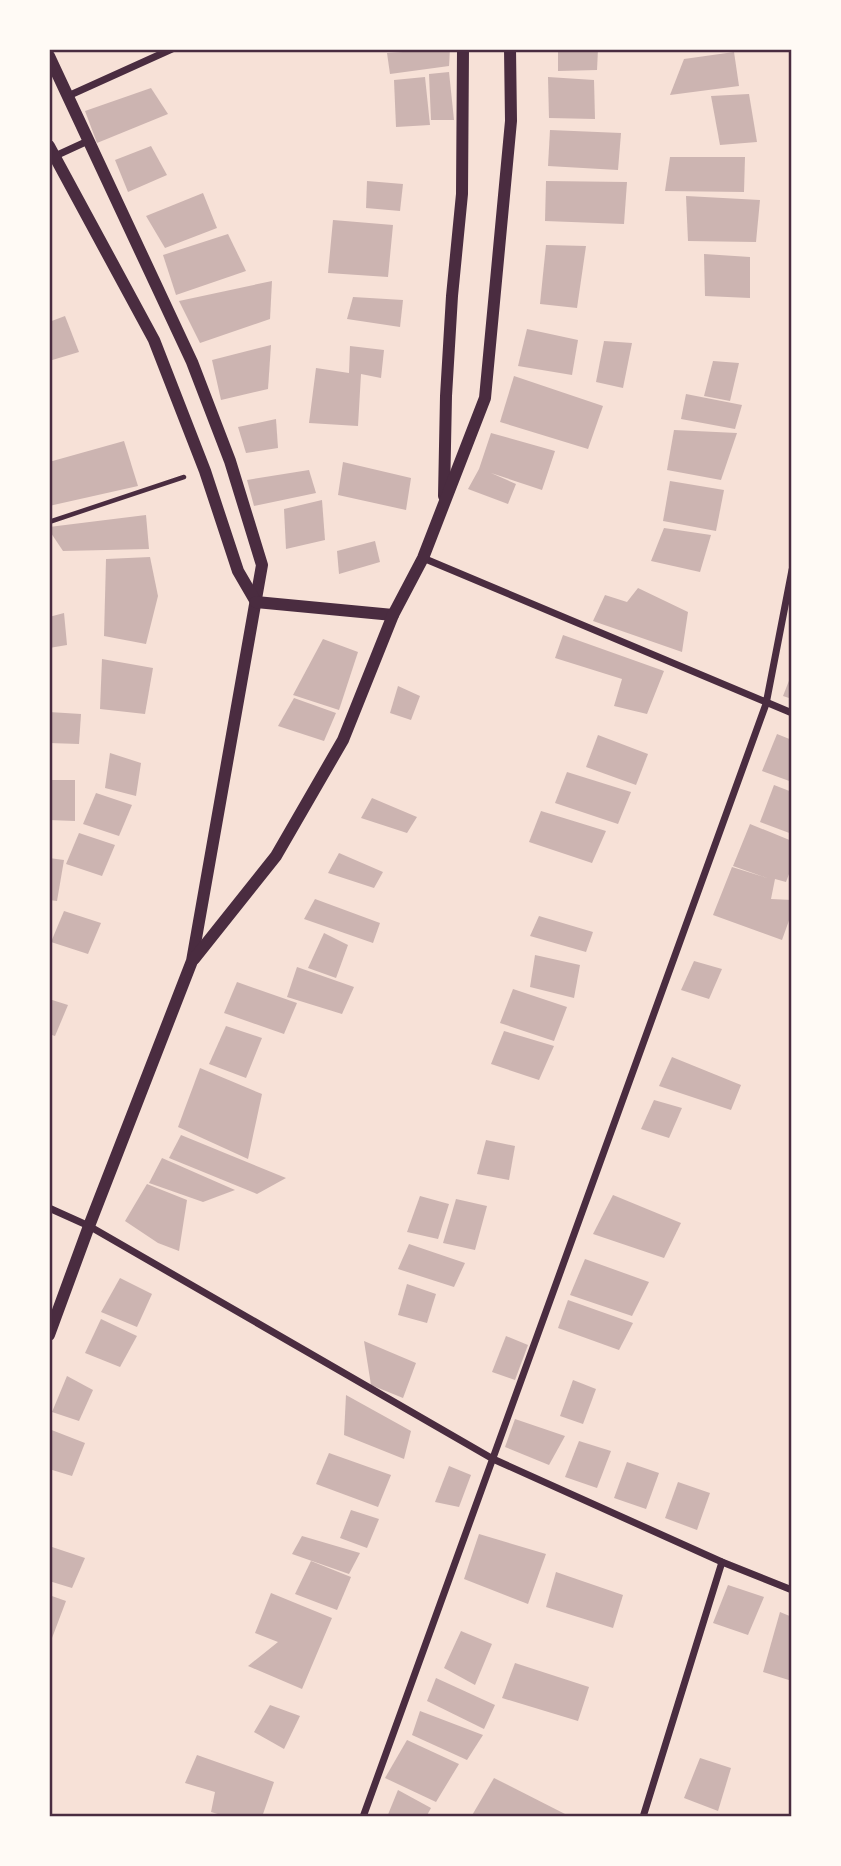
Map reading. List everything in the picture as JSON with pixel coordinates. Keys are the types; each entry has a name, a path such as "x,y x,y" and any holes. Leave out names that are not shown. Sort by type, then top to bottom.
{"street":[{"path":"68,96 172,49"},
{"path":"444,503 446,384 462,194 463,49"},
{"path":"192,961 276,856 343,740 393,615 423,558 485,398 511,121 510,49"},
{"path":"49,56 192,362 230,461 262,565 192,961 49,1335"},
{"path":"90,140 51,154 154,340 205,471 239,571 256,602"},
{"path":"423,558 792,713"},
{"path":"363,1817 766,704 792,570"},
{"path":"256,602 393,615"},
{"path":"49,1208 89,1226 493,1459 722,1562 792,1590"},
{"path":"643,1817 722,1562"}],"path":[{"path":"49,522 205,471"}],"building":[{"path":"450,49 449,66 390,74 387,53"},
{"path":"558,49 598,49 597,70 558,71"},
{"path":"734,52 739,86 670,95 684,59"},
{"path":"449,72 454,120 431,120 429,74"},
{"path":"425,77 430,125 396,127 394,80"},
{"path":"548,77 594,80 595,119 549,118"},
{"path":"151,88 168,114 97,143 85,111"},
{"path":"749,94 757,142 720,145 711,96"},
{"path":"550,130 621,133 618,170 548,166"},
{"path":"151,146 167,175 128,192 115,160"},
{"path":"670,157 745,157 744,192 665,191"},
{"path":"367,181 403,184 400,211 366,208"},
{"path":"546,181 627,182 624,224 545,221"},
{"path":"203,193 217,228 165,248 146,216"},
{"path":"686,196 760,200 756,242 688,241"},
{"path":"333,220 393,225 388,277 328,273"},
{"path":"228,234 246,271 176,295 163,255"},
{"path":"546,245 586,246 577,308 540,304"},
{"path":"704,254 750,257 750,298 705,296"},
{"path":"272,281 270,319 200,343 179,301"},
{"path":"353,297 403,300 400,327 347,319"},
{"path":"65,316 79,352 49,361 49,322"},
{"path":"527,329 578,340 572,375 518,366"},
{"path":"604,341 632,343 623,388 596,382"},
{"path":"271,345 268,389 221,400 212,360"},
{"path":"350,346 384,350 381,378 361,374 358,426 309,423 316,368 349,373"},
{"path":"713,361 739,363 730,401 704,396"},
{"path":"514,376 603,406 588,449 500,422"},
{"path":"686,394 742,405 735,429 681,419"},
{"path":"276,419 278,448 246,453 238,427"},
{"path":"674,430 737,433 721,480 667,470"},
{"path":"491,433 555,451 542,490 491,473 516,484 508,504 468,489 479,469"},
{"path":"124,441 138,486 49,506 49,462"},
{"path":"343,462 411,478 406,510 338,495"},
{"path":"309,470 316,493 254,506 247,480"},
{"path":"670,481 724,490 716,531 663,521"},
{"path":"322,500 325,540 286,549 284,509"},
{"path":"146,515 149,549 63,551 49,530 49,527"},
{"path":"664,528 711,535 700,572 651,561"},
{"path":"375,541 380,562 339,574 337,551"},
{"path":"150,557 158,596 146,644 104,636 106,559"},
{"path":"638,588 688,612 682,652 593,621 605,595 627,602"},
{"path":"64,613 67,645 49,648 49,617"},
{"path":"563,635 664,671 647,714 614,706 622,679 555,658"},
{"path":"323,639 358,652 339,710 293,695"},
{"path":"102,659 153,668 145,714 100,709"},
{"path":"792,673 792,699 783,696"},
{"path":"398,686 420,696 411,720 390,713"},
{"path":"294,698 336,713 324,741 278,726"},
{"path":"49,712 81,714 79,744 49,743"},
{"path":"777,734 792,740 792,782 762,771"},
{"path":"598,735 648,754 636,785 586,767"},
{"path":"110,753 141,763 136,796 105,788"},
{"path":"567,772 631,792 618,824 555,803"},
{"path":"49,780 75,780 75,821 49,820"},
{"path":"774,785 792,792 792,834 760,822"},
{"path":"96,793 132,805 119,836 83,824"},
{"path":"372,798 417,817 407,833 361,818"},
{"path":"541,811 606,831 592,863 529,842"},
{"path":"750,824 792,841 792,866 786,882 775,879 771,899 792,900 792,912 782,940 713,915 732,867 767,878 733,866"},
{"path":"79,833 115,845 102,876 66,864"},
{"path":"339,853 383,872 374,888 328,873"},
{"path":"49,858 64,860 57,901 49,900"},
{"path":"315,899 380,923 373,943 304,919"},
{"path":"64,911 101,923 88,954 51,942"},
{"path":"539,916 593,932 586,952 530,936"},
{"path":"324,933 348,945 336,978 308,968"},
{"path":"535,955 580,965 574,998 530,987"},
{"path":"694,961 722,969 709,999 681,990"},
{"path":"297,967 354,987 342,1014 287,997"},
{"path":"237,982 297,1003 284,1034 224,1013"},
{"path":"513,989 567,1007 554,1041 500,1023"},
{"path":"49,999 68,1005 55,1036 49,1034"},
{"path":"226,1026 262,1038 246,1078 209,1064"},
{"path":"504,1031 554,1046 539,1080 491,1064"},
{"path":"672,1057 741,1085 731,1110 659,1086"},
{"path":"200,1068 262,1094 248,1159 178,1127"},
{"path":"654,1100 682,1108 669,1138 641,1129"},
{"path":"181,1135 286,1178 257,1194 169,1158"},
{"path":"486,1140 515,1146 509,1180 477,1174"},
{"path":"162,1158 235,1190 203,1202 149,1183"},
{"path":"147,1184 187,1200 179,1251 158,1243 125,1221"},
{"path":"613,1195 681,1223 664,1258 593,1234"},
{"path":"420,1196 449,1204 438,1239 407,1232"},
{"path":"456,1199 487,1206 475,1250 443,1243"},
{"path":"409,1244 465,1263 454,1287 398,1269"},
{"path":"585,1259 649,1282 632,1316 570,1295"},
{"path":"120,1278 152,1294 137,1327 101,1312"},
{"path":"407,1284 436,1294 427,1323 398,1315"},
{"path":"568,1300 633,1323 619,1350 558,1328"},
{"path":"101,1319 137,1336 120,1367 85,1353"},
{"path":"506,1336 528,1345 515,1380 492,1372"},
{"path":"364,1341 416,1363 403,1398 371,1385"},
{"path":"67,1376 93,1390 79,1421 52,1412"},
{"path":"573,1380 596,1389 583,1424 560,1416"},
{"path":"346,1395 411,1431 404,1459 344,1435"},
{"path":"515,1419 565,1436 549,1465 505,1447"},
{"path":"49,1429 85,1443 72,1476 49,1469"},
{"path":"579,1441 611,1451 597,1488 565,1477"},
{"path":"329,1453 391,1475 378,1507 316,1484"},
{"path":"627,1462 659,1473 646,1509 614,1498"},
{"path":"449,1466 471,1475 459,1507 435,1502"},
{"path":"678,1482 710,1493 697,1530 665,1518"},
{"path":"351,1510 379,1519 367,1548 340,1538"},
{"path":"479,1534 546,1554 528,1604 464,1579"},
{"path":"302,1536 360,1553 349,1574 292,1554"},
{"path":"49,1546 85,1558 72,1588 49,1581"},
{"path":"311,1561 351,1577 337,1610 295,1594"},
{"path":"556,1572 623,1595 613,1628 546,1607"},
{"path":"728,1585 764,1597 748,1635 713,1623"},
{"path":"271,1593 332,1618 302,1689 248,1666 278,1642 255,1633"},
{"path":"49,1595 66,1601 49,1646"},
{"path":"780,1612 792,1617 792,1681 763,1672"},
{"path":"461,1631 492,1644 475,1685 444,1668"},
{"path":"515,1663 589,1687 578,1721 502,1698"},
{"path":"436,1678 495,1705 484,1729 427,1701"},
{"path":"270,1705 300,1716 284,1749 254,1732"},
{"path":"420,1711 483,1735 467,1760 412,1735"},
{"path":"407,1740 459,1764 436,1802 385,1778"},
{"path":"197,1755 274,1782 262,1817 228,1817 211,1812 215,1792 185,1783"},
{"path":"700,1758 731,1768 718,1811 684,1798"},
{"path":"494,1778 567,1815 566,1817 471,1817"},
{"path":"398,1790 431,1808 426,1817 387,1817"}]}
